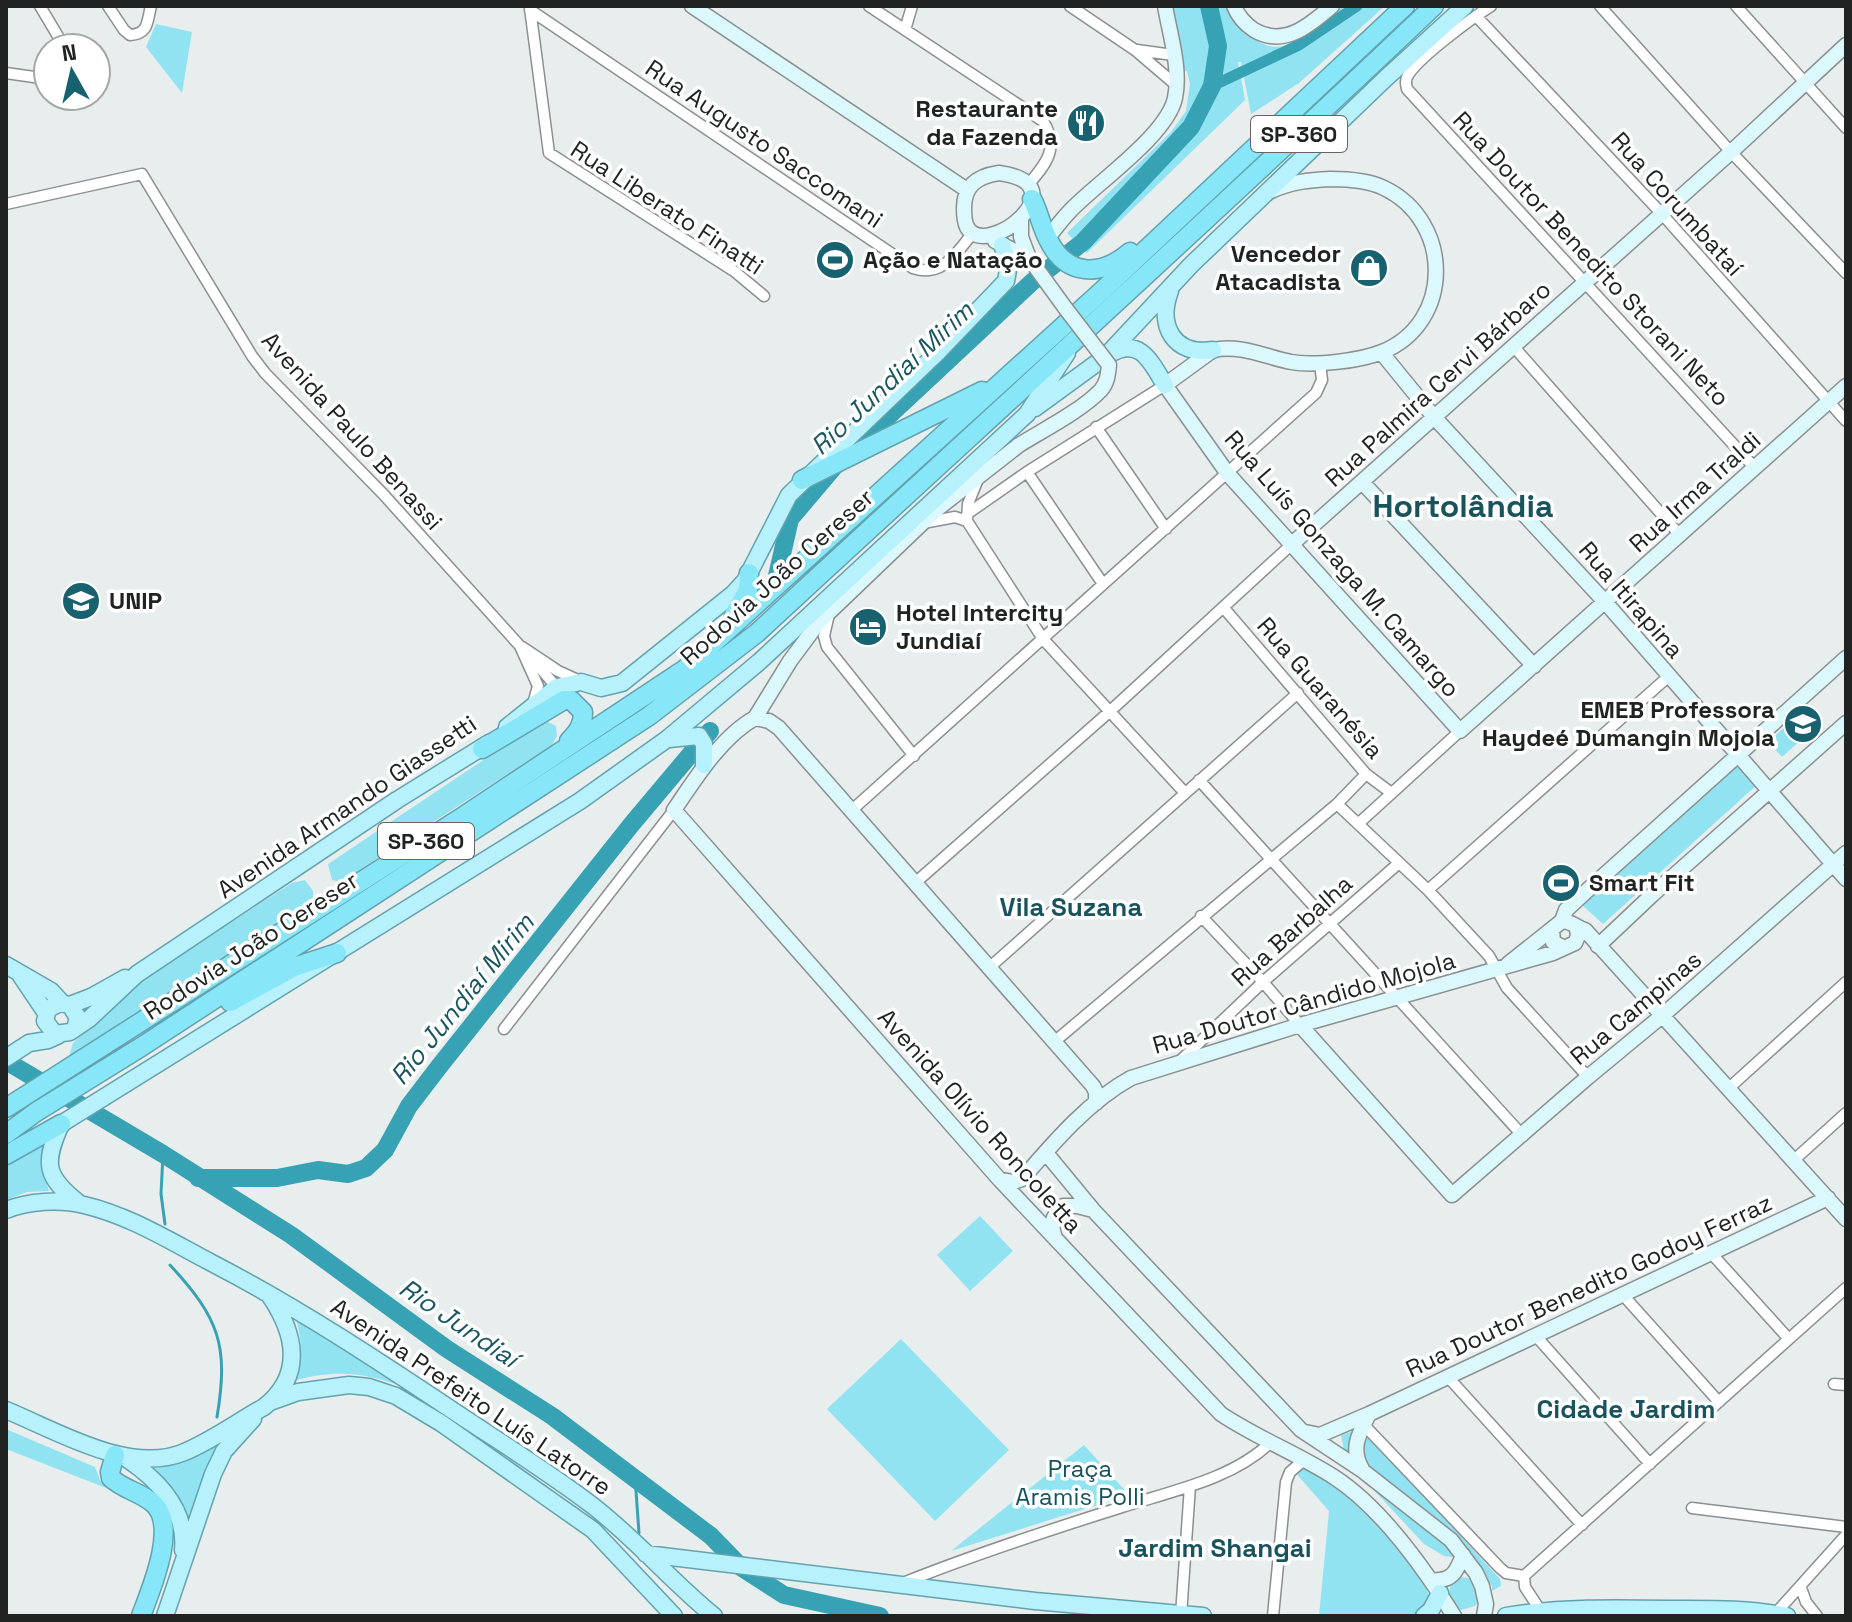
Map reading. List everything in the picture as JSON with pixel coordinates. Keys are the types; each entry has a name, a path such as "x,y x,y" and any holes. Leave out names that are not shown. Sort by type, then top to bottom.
{"highway":[{"name":"Rodovia João Cereser","path":"6,1108 535,769 685,669 1005,380 1405,6"},
{"name":"Rodovia João Cereser","path":"6,1134 649,716 757,633 980,425 1269,163 1434,6"},
{"path":"1030,192 1031,219 1049,242 1071,265 1081,270 1093,270 1116,263 1234,167"},
{"path":"809,476 1005,380"},
{"path":"685,669 736,612 748,590 749,573"},
{"path":"482,749 561,693 583,712 583,721 579,731 564,747 535,769"},
{"path":"141,1047 294,967 337,953"},
{"path":"6,1155 61,1124"},
{"path":"120,1457 110,1472 111,1478 156,1506 164,1527 156,1571 141,1616"}],"main road":[{"path":"1105,357 1264,194 1471,11"},
{"name":"Avenida Armando Giassetti","path":"6,1058 27,1044 48,1040 89,1019 137,974 397,800 482,749 533,705 581,682 601,688 622,683 724,604 749,573 782,508 809,476 931,359 1006,281 1009,264 1002,245"},
{"path":"1172,285 1165,315 1171,332 1184,349 1197,352 1213,350"},
{"path":"1027,414 1076,339"},
{"path":"80,1204 60,1188 50,1171 51,1148 61,1124 580,801 673,738 1027,414 1105,357 1119,348 1140,350 1165,385"},
{"path":"673,738 699,736 704,744 705,759"},
{"path":"11,971 51,991 66,1004 78,1018 67,1032 47,1027 46,1015 11,971"},
{"name":"Avenida Armando Giassetti","path":"66,1004 137,974"},
{"path":"46,1015 51,1006 66,1004"},
{"name":"Avenida Armando Giassetti","path":"27,1044 46,1015"},
{"path":"6,1210 33,1203 80,1204"},
{"name":"Avenida Prefeito Luís Latorre","path":"80,1204 128,1220 266,1291 325,1326 595,1507 673,1582 714,1616"},
{"path":"165,1616 219,1462 230,1443 267,1405 287,1375 292,1349 285,1318 266,1291"},
{"name":"Avenida Prefeito Luís Latorre","path":"120,1457 145,1461 186,1452 267,1405 298,1392 349,1385 369,1387 396,1396 441,1423 593,1530 674,1616"},
{"path":"6,1410 120,1457 151,1477 168,1495 184,1533 181,1568"},
{"path":"646,1554 817,1576 1203,1616"},
{"path":"1424,1616 1431,1610 1436,1586"},
{"path":"1506,1616 1540,1610 1724,1610 1781,1615"}],"street":[{"path":"40,6 55,32"},
{"path":"108,6 130,35 146,29 151,6"},
{"path":"692,6 967,190"},
{"path":"869,6 1043,121 1051,137 1050,152 1030,192 1018,177 999,173 985,175 974,181 967,190 964,215 967,228 1031,260"},
{"path":"905,30 912,6"},
{"path":"1070,6 1135,50 1176,85"},
{"path":"1049,242 1070,211 1158,127 1174,101 1176,85 1165,6"},
{"path":"1234,6 1240,17 1257,31 1280,36 1304,29 1332,6"},
{"path":"1471,11 1491,6"},
{"path":"1600,6 1731,152 1846,273"},
{"path":"1736,6 1846,128"},
{"name":"Rua Liberato Finatti","path":"530,8 549,153 734,271 764,296"},
{"name":"Rua Augusto Saccomani","path":"530,8 913,268 922,271 942,268 979,234"},
{"name":"Rua Doutor Benedito Storani Neto","path":"1471,11 1408,74 1405,83 1412,95 1755,468"},
{"name":"Rua Corumbataí","path":"1471,11 1662,214 1846,421"},
{"name":"Rua Palmira Cervi Bárbaro","path":"915,883 1108,713 1846,45"},
{"path":"1135,50 1173,55"},
{"path":"6,73 32,77"},
{"name":"Avenida Paulo Benassi","path":"6,204 142,174 265,373 384,495 520,646 538,686 533,705"},
{"path":"922,524 955,517 967,518 1027,472 1165,385 1213,350 1236,348 1293,363 1320,363 1381,352 1406,338 1429,309 1436,276 1427,229 1410,206 1383,187 1363,181 1320,180 1285,185 1264,194"},
{"path":"979,234 1070,211"},
{"path":"504,1029 674,810 705,759 749,722 809,635 880,561 922,524 1019,445 1103,389 1109,365 1031,260 1021,237 1031,219"},
{"path":"1514,347 1679,534"},
{"name":"Rua Itirapina","path":"1381,352 1434,417 1606,603 1846,879"},
{"path":"852,810 1316,393 1322,380 1320,363"},
{"name":"Rua Luís Gonzaga M. Camargo","path":"1165,385 1228,474 1460,731"},
{"name":"Rua Irma Traldi","path":"1359,823 1846,386"},
{"path":"1096,427 1166,529"},
{"path":"1027,472 1103,584"},
{"path":"978,478 968,504 967,518 1043,639 1185,793"},
{"path":"1362,482 1534,666"},
{"name":"Rua Guaranésia","path":"1223,607 1366,774 1390,792"},
{"path":"830,613 824,636 827,647 914,756"},
{"path":"520,646 581,682"},
{"path":"520,646 561,693"},
{"name":"Rua Doutor Cândido Mojola","path":"1500,968 1557,925 1566,910 1846,658"},
{"path":"1428,890 1669,676"},
{"path":"990,967 1298,693"},
{"path":"749,722 769,721 779,728 1093,1086 1096,1103"},
{"path":"1598,946 1846,723"},
{"path":"1054,1042 1337,804 1366,774"},
{"path":"1199,780 1523,1136"},
{"path":"1337,804 1428,890 1489,956 1500,968 1507,988 1588,1077"},
{"name":"Avenida Olívio Roncoletta","path":"674,810 1000,1180 1221,1414 1338,1480 1375,1514 1421,1564 1454,1616"},
{"name":"Rua Campinas","path":"1300,1025 1452,1195 1846,853"},
{"name":"Rua Barbalha","path":"1178,1062 1263,982 1399,863"},
{"path":"1201,916 1300,1025"},
{"path":"1577,929 1578,936 1568,947 1553,942 1557,925 1568,921 1577,929 1585,930 1846,1219"},
{"name":"Rua Doutor Cândido Mojola","path":"1093,1086 1100,1089 1117,1085 1178,1062 1568,947 1598,946"},
{"path":"1729,1088 1846,982"},
{"name":"Rua Doutor Cândido Mojola","path":"1000,1180 1013,1182 1022,1179 1065,1131 1117,1085"},
{"path":"1794,1160 1846,1113"},
{"name":"Avenida Olívio Roncoletta","path":"1046,1153 1093,1210 1301,1430 1363,1471 1435,1525 1476,1573 1485,1594 1484,1616"},
{"name":"Rua Doutor Benedito Godoy Ferraz","path":"1301,1430 1320,1435 1367,1419 1447,1376 1828,1198"},
{"path":"1055,1238 1051,1228 1053,1219 1063,1206 1093,1210"},
{"path":"1711,1253 1788,1338"},
{"path":"1524,1576 1846,1288"},
{"path":"1623,1295 1719,1402"},
{"path":"1535,1335 1650,1464"},
{"path":"1447,1376 1582,1525"},
{"path":"1834,1384 1846,1385"},
{"path":"1363,1471 1355,1452 1367,1419 1500,1568 1506,1573 1524,1576"},
{"path":"898,1585 952,1563 1190,1486 1246,1462 1271,1442"},
{"path":"1273,1616 1286,1482 1290,1472 1304,1460"},
{"path":"1181,1615 1190,1486"},
{"path":"1692,1508 1846,1527"},
{"path":"1781,1615 1846,1535"},
{"path":"1436,1586 1453,1576 1463,1555"},
{"path":"1524,1576 1525,1587 1540,1610"},
{"path":"1801,1588 1817,1616"}],"green space":[{"path":"1169,6 1236,6 1250,34 1261,43 1274,47 1299,41 1342,6 1385,6 1299,83 1251,114 1241,62 1238,62 1245,100 1087,253 1067,233 1171,132 1186,111 1190,84 1187,71 1179,72"},
{"path":"156,24 192,32 182,93 146,47"},
{"path":"1796,717 1810,732 1782,757 1768,742"},
{"path":"548,722 556,726 557,736 552,745 341,882 332,880 328,864 537,724"},
{"path":"1737,764 1759,783 1603,924 1581,904"},
{"path":"305,880 313,891 313,901 67,1063 73,1043 138,982 292,883"},
{"path":"45,1141 43,1169 49,1191 27,1192 6,1200 6,1164"},
{"path":"980,1216 1013,1251 970,1291 937,1255"},
{"path":"294,1313 414,1392 384,1380 355,1374 325,1375 294,1381 301,1347"},
{"path":"901,1339 1009,1450 935,1521 827,1409"},
{"path":"1362,1428 1500,1579 1501,1586 1492,1591 1492,1586 1466,1559 1444,1556 1424,1544 1346,1460 1341,1435"},
{"path":"6,1429 95,1467 106,1488 6,1449"},
{"path":"224,1440 189,1535 153,1469 189,1460"},
{"name":"Praça Aramis Polli","path":"1084,1445 1129,1495 951,1551"},
{"path":"1301,1466 1335,1483 1358,1503 1419,1569 1434,1609 1440,1616 1319,1616 1329,1511 1294,1471"},
{"path":"1458,1577 1471,1578 1481,1599 1475,1606 1461,1610 1449,1602 1450,1583"}],"waterway":[{"name":"Rio Jundiaí Mirim","path":"777,576 790,519 835,466 1032,282 1083,242 1191,127 1212,86 1218,46 1209,6"},
{"path":"1212,86 1299,45 1357,6"},
{"name":"Rio Jundiaí Mirim","path":"198,1178 277,1178 318,1170 348,1174 366,1168 385,1150 409,1106 438,1068 631,825 710,731"},
{"name":"Rio Jundiaí","path":"6,1061 163,1154 291,1235 447,1349 552,1416 711,1536 742,1568 784,1595 880,1616"},
{"path":"163,1154 161,1194 165,1224"},
{"path":"170,1265 200,1301 216,1334 222,1370 217,1417"},
{"path":"635,1477 639,1533"}],"place":[{"name":"Restaurante da Fazenda","path":"1086,123"},
{"name":"Ação e Natação","path":"835,260"},
{"name":"Vencedor Atacadista","path":"1369,268"},
{"name":"UNIP","path":"81,601"},
{"name":"Hotel Intercity Jundiaí","path":"868,627"},
{"name":"EMEB Professora Haydeé Dumangin Mojola","path":"1803,724"},
{"name":"Smart Fit","path":"1561,883"}],"district":[{"name":"Hortolândia","path":"1463,506"},
{"name":"Vila Suzana","path":"1071,907"},
{"name":"Cidade Jardim","path":"1626,1409"},
{"name":"Jardim Shangai","path":"1215,1548"}]}
